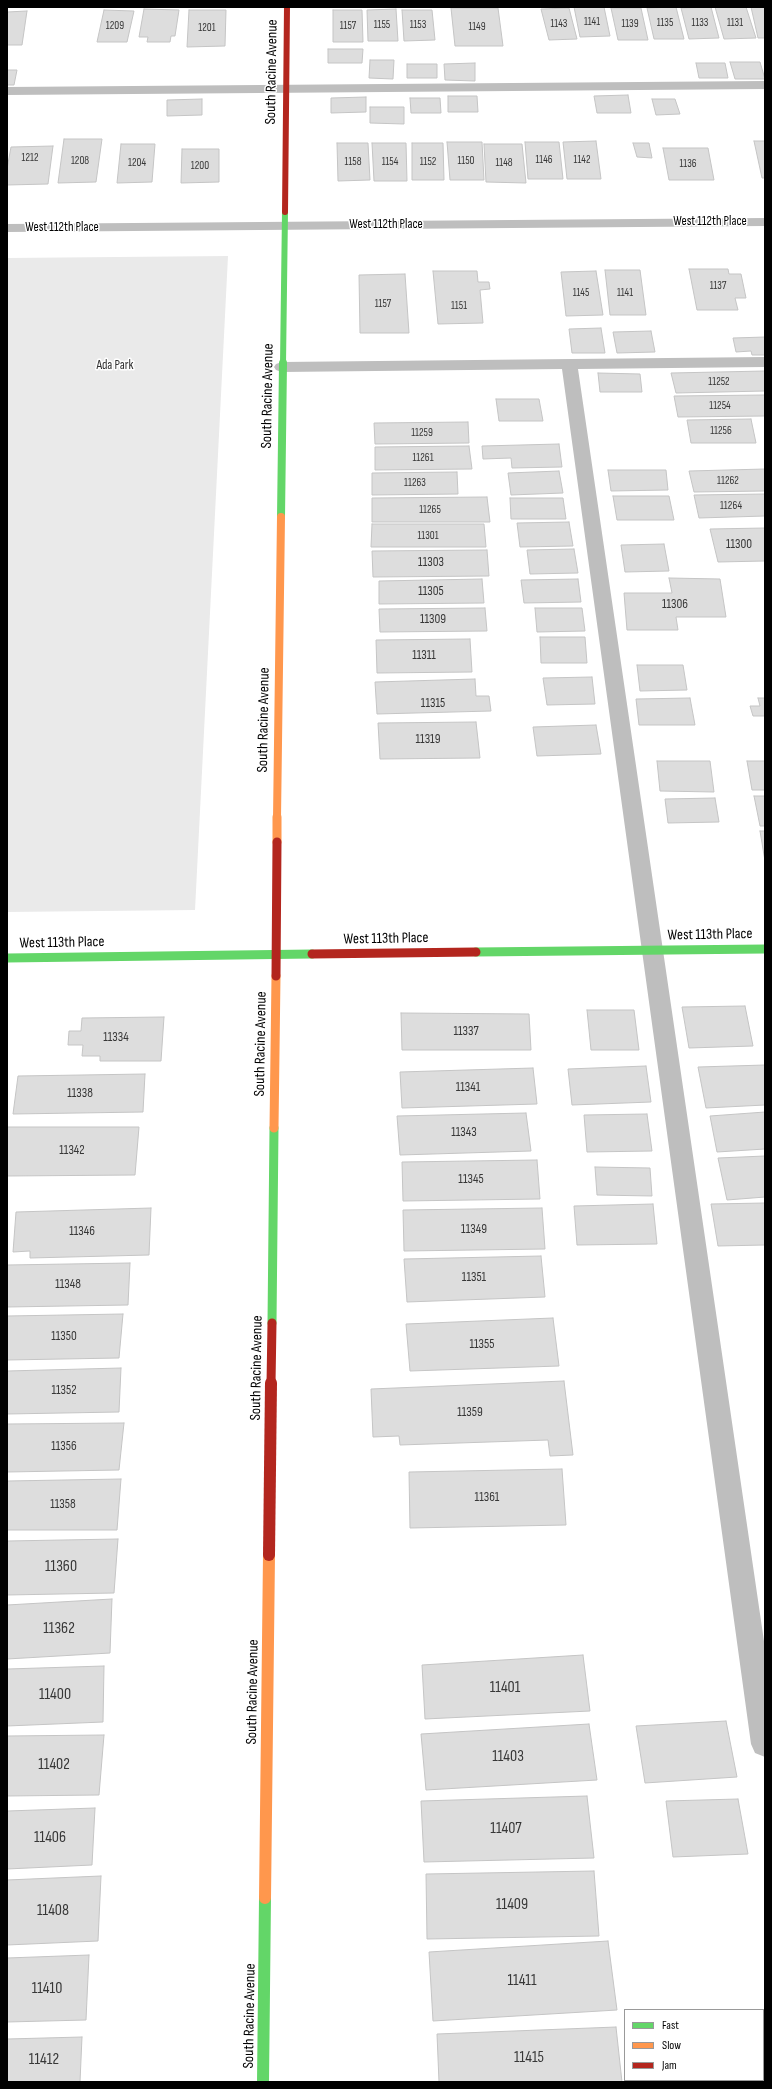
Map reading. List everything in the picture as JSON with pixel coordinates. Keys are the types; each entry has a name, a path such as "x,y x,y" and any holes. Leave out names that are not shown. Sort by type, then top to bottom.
{"street":[{"name":"South Racine Avenue","path":"263,2082 287,7"},
{"path":"7,91 765,85"},
{"name":"West 112th Place","path":"7,228 765,222"},
{"path":"282,367 765,362"},
{"path":"569,364 765,1744"},
{"name":"West 113th Place","path":"7,958 765,948"}],"green space":[{"name":"Ada Park","path":"228,256 195,910 7,912 7,258"}],"building":[{"path":"574,7 604,7 610,36 580,37"},
{"path":"676,7 684,39 654,39 647,8"},
{"path":"711,7 719,38 689,39 681,8"},
{"path":"715,7 746,7 756,38 724,39"},
{"path":"751,7 765,7 765,38 758,38"},
{"path":"451,8 498,8 503,46 455,46"},
{"path":"569,8 577,39 549,40 541,9"},
{"path":"611,8 641,8 648,40 618,40"},
{"path":"144,9 179,10 175,36 171,36 170,42 147,42 148,37 139,37"},
{"path":"396,9 398,41 368,41 367,10"},
{"path":"104,10 134,11 127,42 97,42"},
{"path":"189,10 226,10 225,46 187,47"},
{"path":"333,10 362,10 363,42 333,42"},
{"path":"402,10 432,10 435,40 404,41"},
{"path":"27,11 22,45 7,45 7,12"},
{"path":"328,49 363,49 362,63 328,63"},
{"path":"370,60 394,60 393,79 369,78"},
{"path":"730,62 760,62 765,79 735,79"},
{"path":"475,63 475,81 445,80 444,64"},
{"path":"696,63 725,63 728,78 699,78"},
{"path":"407,64 437,64 437,78 407,78"},
{"path":"7,70 17,70 14,85 7,85"},
{"path":"628,95 631,113 597,113 594,96"},
{"path":"448,96 477,96 478,112 448,112"},
{"path":"366,97 366,112 331,113 331,98"},
{"path":"410,98 440,98 441,113 411,113"},
{"path":"202,99 202,115 167,116 167,100"},
{"path":"652,99 675,99 680,114 656,115"},
{"path":"370,107 404,107 404,124 370,123"},
{"path":"64,139 102,139 96,182 58,183"},
{"path":"596,141 601,179 567,179 563,142"},
{"path":"754,141 765,141 765,178 762,178"},
{"path":"447,142 482,142 484,180 450,180"},
{"path":"525,142 559,142 563,179 528,179"},
{"path":"337,143 368,143 370,180 338,181"},
{"path":"372,143 406,143 407,181 374,181"},
{"path":"412,143 443,143 444,180 412,180"},
{"path":"633,143 649,143 652,158 637,157"},
{"path":"121,144 155,144 152,182 117,183"},
{"path":"484,144 522,144 526,183 486,182"},
{"path":"53,146 48,184 7,185 7,169 11,147"},
{"path":"663,148 708,148 714,180 669,180"},
{"path":"182,149 219,149 219,182 181,183"},
{"path":"689,269 728,269 729,274 741,274 746,298 735,298 738,310 697,310"},
{"path":"605,270 640,270 646,315 610,315"},
{"path":"433,271 477,271 478,282 489,282 490,289 480,290 483,323 438,324"},
{"path":"596,271 603,315 566,316 561,272"},
{"path":"405,274 409,333 360,333 359,275"},
{"path":"601,328 605,353 572,353 569,329"},
{"path":"651,331 655,352 617,353 613,332"},
{"path":"765,337 765,355 752,355 751,351 736,352 733,338"},
{"path":"765,371 765,391 676,393 671,373"},
{"path":"598,373 640,374 642,392 600,392"},
{"path":"765,395 765,416 678,417 674,396"},
{"path":"496,399 539,399 543,421 499,421"},
{"path":"751,419 756,443 691,443 687,420"},
{"path":"468,422 469,443 375,444 374,423"},
{"path":"559,444 562,467 512,468 511,458 483,459 482,446"},
{"path":"469,446 472,469 375,470 375,447"},
{"path":"765,469 765,491 694,492 689,471"},
{"path":"608,470 666,470 668,490 611,491"},
{"path":"559,471 563,493 511,495 508,473"},
{"path":"457,472 458,494 372,495 372,473"},
{"path":"765,494 765,516 699,518 694,495"},
{"path":"613,496 669,496 674,520 617,520"},
{"path":"487,497 490,522 372,522 372,498"},
{"path":"510,498 563,498 566,519 511,519"},
{"path":"569,522 573,546 520,547 517,523"},
{"path":"372,524 484,524 486,547 371,547"},
{"path":"765,528 765,561 718,562 710,529"},
{"path":"664,544 669,571 625,572 621,545"},
{"path":"574,549 578,573 530,574 527,550"},
{"path":"487,550 489,576 373,577 372,551"},
{"path":"669,578 720,579 726,617 676,617 678,630 627,630 624,593 672,593"},
{"path":"482,579 484,603 379,604 379,581"},
{"path":"578,579 581,602 524,603 521,580"},
{"path":"485,608 487,631 380,632 379,609"},
{"path":"535,608 582,608 585,631 537,632"},
{"path":"540,637 585,637 587,663 541,663"},
{"path":"470,639 472,672 377,673 376,640"},
{"path":"637,665 683,665 687,690 640,691"},
{"path":"592,677 595,704 547,705 543,678"},
{"path":"475,679 476,696 489,696 491,711 377,714 375,682"},
{"path":"690,698 695,725 639,725 636,699"},
{"path":"758,698 765,698 765,716 753,716 750,706 760,706"},
{"path":"476,722 480,758 380,759 378,723"},
{"path":"596,725 601,754 537,756 533,727"},
{"path":"657,761 710,761 714,792 660,791"},
{"path":"747,761 765,761 765,790 752,790"},
{"path":"754,796 765,796 765,826 760,826"},
{"path":"715,798 719,822 668,823 665,799"},
{"path":"760,831 765,831 765,861"},
{"path":"745,1006 753,1046 689,1048 682,1007"},
{"path":"587,1010 634,1010 639,1050 591,1050"},
{"path":"401,1013 529,1014 531,1050 402,1050"},
{"path":"164,1017 161,1061 100,1061 100,1056 82,1056 83,1045 68,1045 69,1031 81,1031 82,1018"},
{"path":"765,1065 765,1105 706,1108 698,1067"},
{"path":"646,1066 651,1102 572,1105 568,1069"},
{"path":"533,1068 537,1104 402,1108 400,1072"},
{"path":"145,1074 143,1112 13,1114 18,1076"},
{"path":"765,1112 765,1149 717,1152 710,1116"},
{"path":"526,1113 531,1151 400,1155 397,1116"},
{"path":"647,1114 652,1151 587,1152 584,1115"},
{"path":"7,1127 139,1127 135,1175 7,1176"},
{"path":"765,1156 765,1197 727,1200 718,1158"},
{"path":"537,1160 540,1199 403,1201 402,1162"},
{"path":"595,1167 650,1168 652,1196 597,1195"},
{"path":"765,1203 765,1245 718,1246 711,1204"},
{"path":"653,1204 657,1244 577,1245 574,1206"},
{"path":"151,1208 149,1255 30,1258 30,1251 13,1252 16,1212"},
{"path":"542,1208 545,1249 404,1251 403,1210"},
{"path":"541,1256 545,1297 407,1302 404,1259"},
{"path":"130,1263 128,1305 7,1307 7,1265"},
{"path":"123,1314 119,1358 7,1360 7,1316"},
{"path":"553,1318 559,1366 410,1371 406,1324"},
{"path":"121,1368 119,1412 7,1414 7,1371"},
{"path":"564,1381 573,1455 550,1456 548,1440 400,1445 399,1436 373,1437 371,1389"},
{"path":"124,1423 119,1470 7,1472 7,1424"},
{"path":"562,1469 566,1525 410,1528 409,1472"},
{"path":"121,1479 117,1530 7,1530 7,1481"},
{"path":"118,1539 114,1593 7,1595 7,1541"},
{"path":"112,1599 110,1653 7,1659 7,1605"},
{"path":"583,1655 590,1711 425,1719 422,1665"},
{"path":"104,1666 103,1722 7,1726 7,1669"},
{"path":"726,1721 737,1777 645,1783 636,1726"},
{"path":"589,1724 597,1780 426,1790 421,1734"},
{"path":"104,1735 99,1795 7,1796 7,1736"},
{"path":"587,1796 594,1858 424,1862 421,1801"},
{"path":"738,1799 748,1854 673,1857 666,1801"},
{"path":"95,1808 92,1865 7,1869 7,1811"},
{"path":"594,1871 599,1936 427,1939 426,1874"},
{"path":"101,1876 98,1941 7,1945 7,1880"},
{"path":"608,1941 617,2010 433,2021 429,1952"},
{"path":"89,1955 86,2020 7,2022 7,1958"},
{"path":"616,2027 622,2082 439,2082 437,2034"},
{"path":"82,2037 80,2082 7,2082 7,2039"},
{"path":"764,2043 765,2082 667,2082 764,2081"}],"traffic: fast":[{"path":"281,517 285,212"},
{"path":"476,952 765,949"},
{"path":"7,958 312,954"},
{"path":"272,1323 274,1128"},
{"path":"263,2082 265,1898"}],"traffic: slow":[{"path":"277,842 281,517"},
{"path":"274,1128 276,976"},
{"path":"265,1898 269,1555"}],"traffic: jam":[{"path":"285,212 287,7"},
{"path":"276,976 277,842"},
{"path":"312,954 476,952"},
{"path":"269,1555 272,1323"}]}
